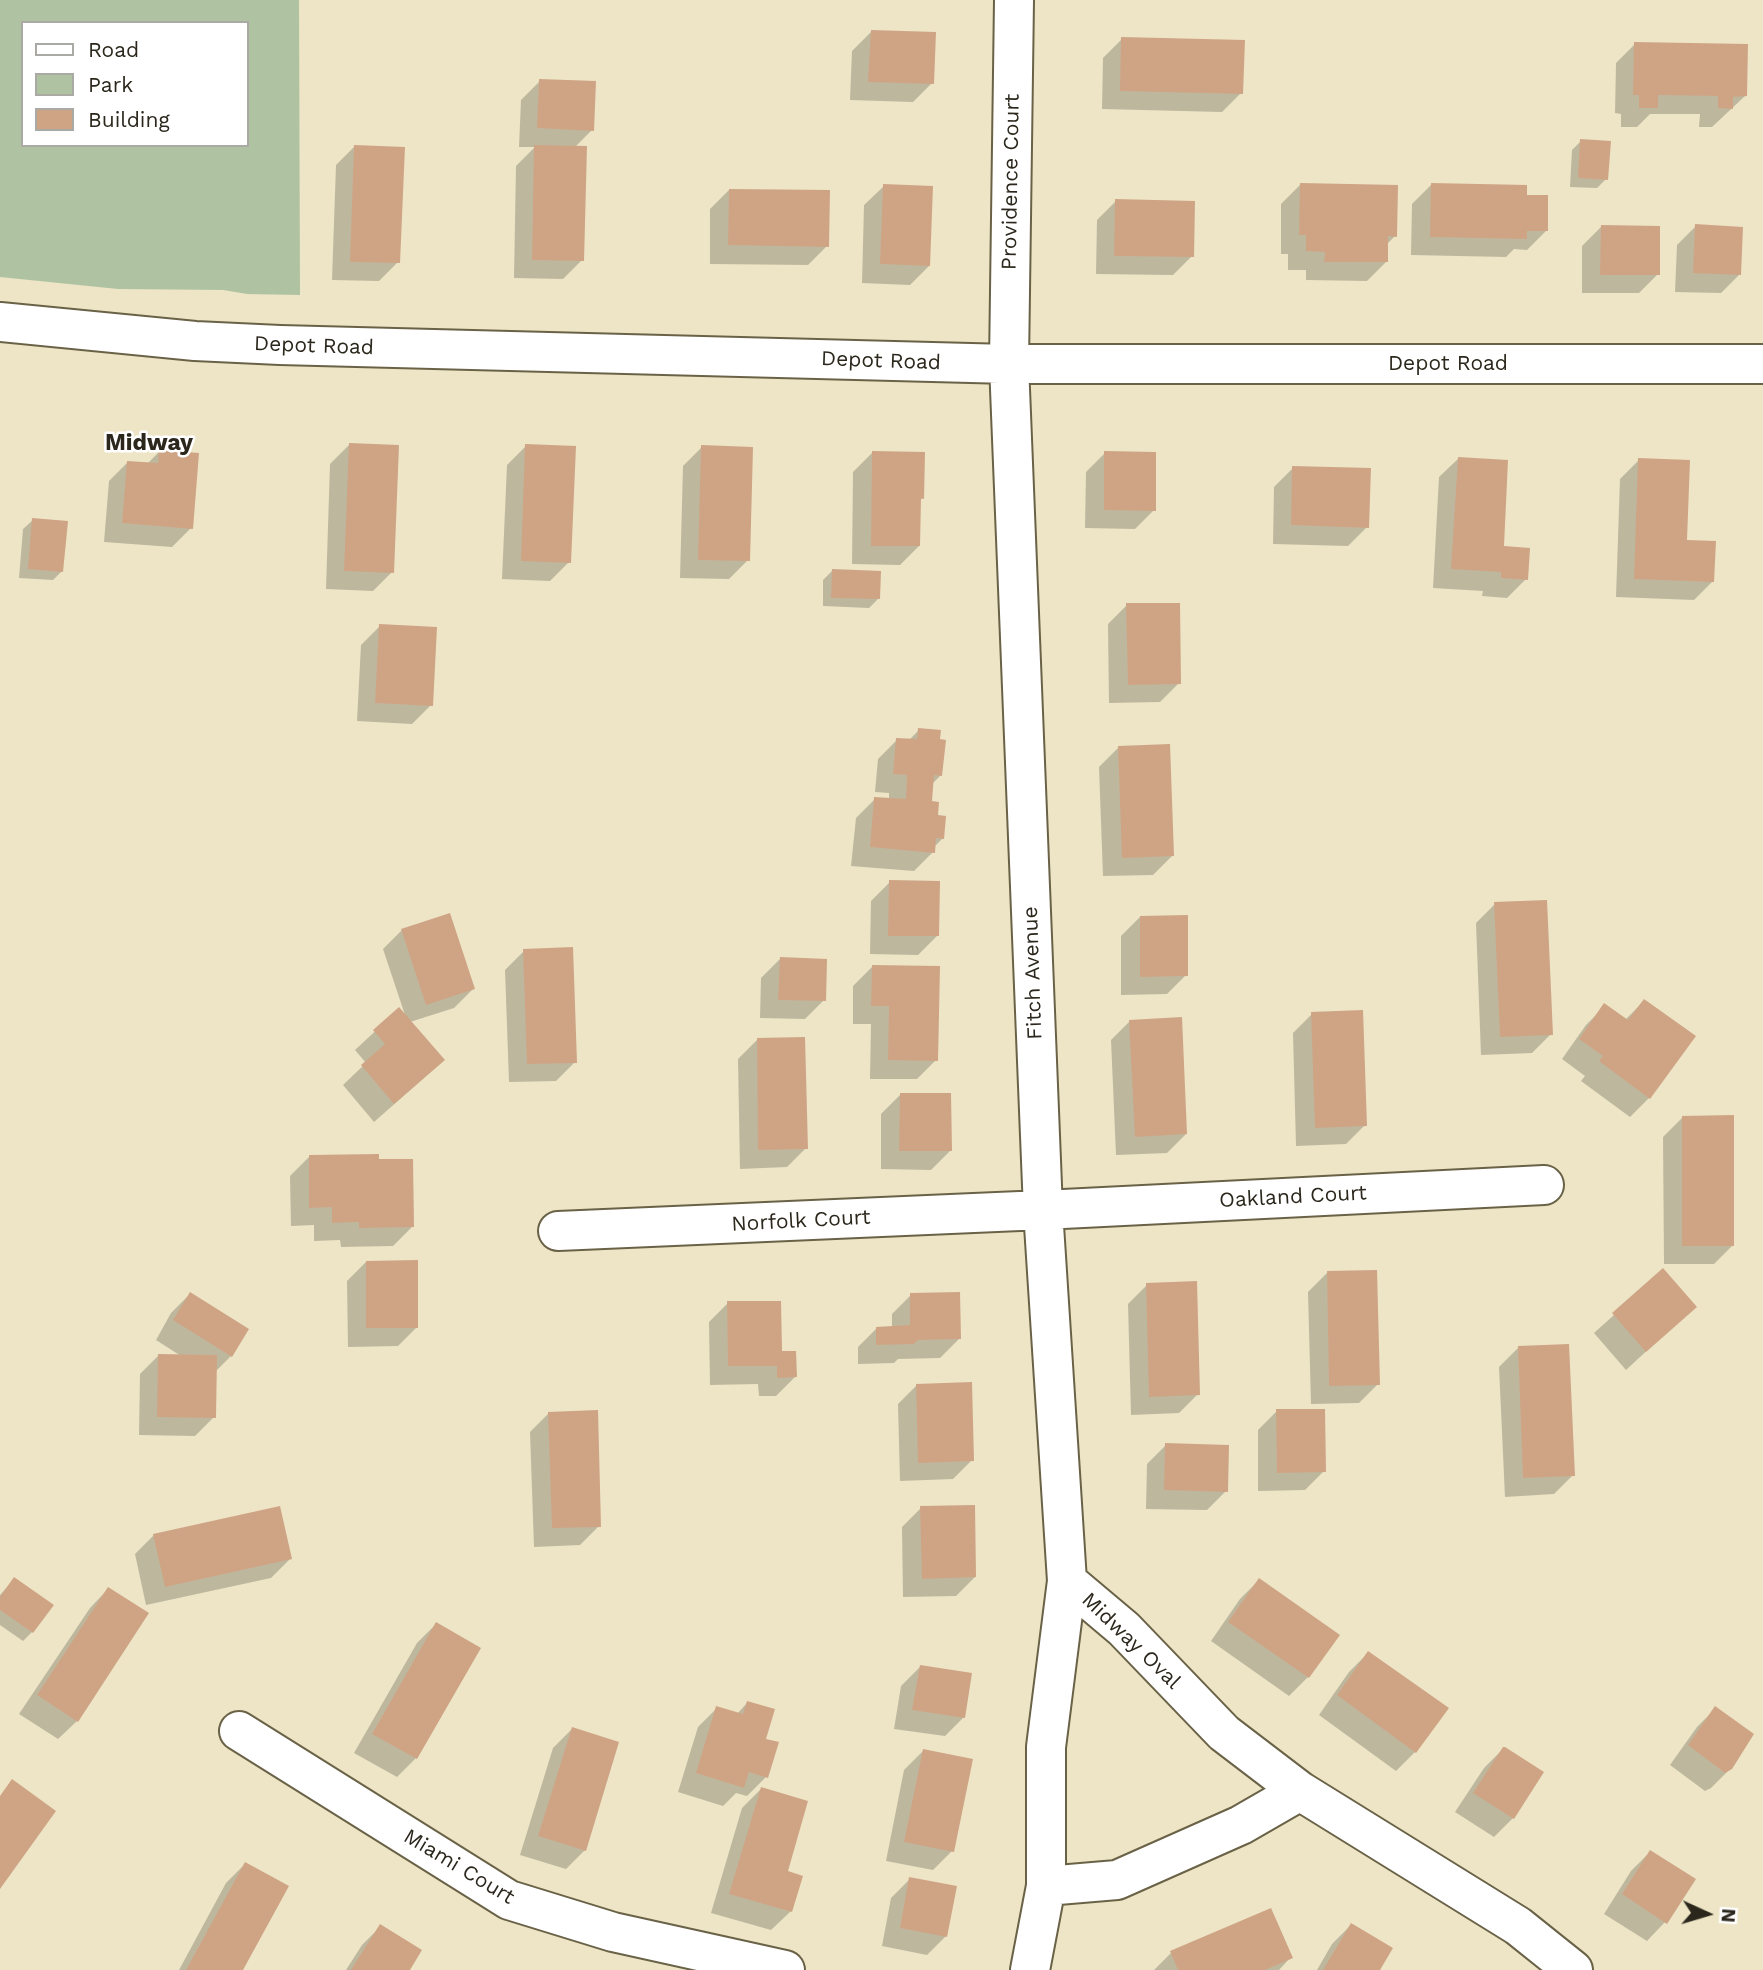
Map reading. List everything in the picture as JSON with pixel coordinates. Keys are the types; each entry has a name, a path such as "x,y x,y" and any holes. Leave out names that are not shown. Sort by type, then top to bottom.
{"street":[{"name":"Providence Court","path":"1009,364 1014,0"},
{"name":"Depot Road","path":"0,322 195,341 280,345 1009,364 1763,364"},
{"name":"Fitch Avenue","path":"1009,364 1043,1210 1067,1581"},
{"name":"Oakland Court","path":"1043,1210 1544,1185"},
{"name":"Norfolk Court","path":"558,1231 1043,1210"},
{"name":"Midway Oval","path":"1067,1581 1124,1629 1224,1733 1300,1791 1518,1926 1573,1970"},
{"name":"Midway Oval","path":"1030,1970 1046,1886 1046,1747 1067,1581"},
{"name":"Miami Court","path":"239,1731 509,1900 613,1932 785,1970"},
{"path":"1046,1886 1117,1880 1241,1825 1300,1791"}],"green space":[{"path":"0,0 299,0 300,295 247,294 223,290 118,289 0,277"}],"building":[{"path":"871,30 936,32 934,84 868,82"},
{"path":"1121,37 1245,40 1243,94 1120,91"},
{"path":"1634,42 1748,44 1747,96 1733,97 1733,109 1718,108 1718,96 1658,95 1658,108 1639,108 1639,95 1633,95"},
{"path":"539,79 596,81 594,131 537,128"},
{"path":"1580,139 1611,141 1608,180 1578,178"},
{"path":"354,145 405,147 400,263 350,262"},
{"path":"534,145 587,146 584,261 532,260"},
{"path":"1300,183 1398,185 1397,237 1388,236 1388,262 1324,262 1325,252 1306,251 1306,235 1299,235"},
{"path":"1431,183 1527,185 1527,195 1548,195 1548,231 1527,231 1527,239 1430,237"},
{"path":"883,184 933,186 930,266 880,264"},
{"path":"729,189 830,190 829,247 728,245"},
{"path":"1115,199 1195,201 1194,257 1114,256"},
{"path":"1695,224 1743,227 1741,275 1693,273"},
{"path":"1601,225 1660,226 1660,275 1600,275"},
{"path":"349,443 399,445 394,573 344,571"},
{"path":"525,444 576,446 571,563 521,561"},
{"path":"701,445 753,447 750,561 698,560"},
{"path":"159,450 199,453 193,529 122,523 127,461 158,463"},
{"path":"872,451 925,452 920,546 871,546"},
{"path":"1104,451 1156,452 1156,511 1104,510"},
{"path":"1458,457 1508,460 1504,546 1530,548 1528,580 1501,578 1501,572 1451,569"},
{"path":"1638,458 1690,460 1687,540 1716,541 1714,582 1634,579"},
{"path":"1292,466 1371,468 1369,528 1291,525"},
{"path":"32,518 68,521 63,572 28,569"},
{"path":"832,569 881,571 880,599 831,598"},
{"path":"1126,603 1180,603 1181,684 1128,685"},
{"path":"379,624 437,627 433,706 375,703"},
{"path":"918,728 941,730 940,739 946,740 942,776 934,775 932,801 939,802 938,815 946,816 944,839 936,838 935,853 870,847 874,797 906,799 907,775 893,774 896,738 917,739"},
{"path":"1170,744 1174,856 1122,858 1118,746"},
{"path":"889,880 940,881 939,936 888,936"},
{"path":"1547,900 1553,1035 1500,1037 1494,902"},
{"path":"450,913 475,989 426,1005 401,929"},
{"path":"1188,915 1188,976 1140,977 1140,916"},
{"path":"573,947 577,1063 527,1064 523,949"},
{"path":"780,957 827,959 826,1001 778,1000"},
{"path":"872,965 940,966 938,1061 888,1060 889,1006 871,1006"},
{"path":"1644,999 1696,1036 1650,1099 1599,1061 1603,1056 1579,1039 1604,1003 1628,1020"},
{"path":"399,1007 445,1060 394,1104 361,1065 385,1044 373,1030"},
{"path":"1363,1010 1367,1126 1315,1128 1311,1012"},
{"path":"1182,1017 1187,1134 1135,1137 1129,1020"},
{"path":"805,1037 808,1149 758,1150 757,1038"},
{"path":"900,1093 951,1093 952,1151 899,1151"},
{"path":"1734,1115 1734,1246 1682,1246 1682,1116"},
{"path":"379,1154 379,1159 413,1159 414,1227 359,1228 359,1222 332,1223 332,1207 309,1208 309,1155"},
{"path":"418,1260 418,1328 366,1328 366,1261"},
{"path":"1663,1268 1697,1307 1646,1352 1612,1313"},
{"path":"1377,1270 1380,1385 1329,1386 1327,1271"},
{"path":"1197,1281 1200,1395 1149,1397 1146,1283"},
{"path":"190,1292 249,1329 232,1357 173,1320"},
{"path":"960,1292 961,1339 876,1345 876,1327 910,1325 910,1293"},
{"path":"727,1301 781,1301 782,1351 796,1351 797,1377 777,1378 777,1366 728,1366"},
{"path":"1569,1344 1575,1476 1523,1478 1518,1346"},
{"path":"158,1354 217,1355 216,1418 157,1417"},
{"path":"972,1382 974,1461 918,1463 916,1384"},
{"path":"1276,1409 1325,1409 1326,1472 1277,1473"},
{"path":"598,1410 601,1527 552,1528 548,1412"},
{"path":"1165,1443 1229,1445 1228,1492 1164,1490"},
{"path":"975,1505 976,1577 922,1579 920,1506"},
{"path":"280,1506 292,1559 165,1587 153,1534"},
{"path":"14,1577 54,1605 33,1633 0,1610 0,1597"},
{"path":"1259,1578 1340,1635 1309,1678 1228,1622"},
{"path":"108,1587 149,1613 78,1722 37,1695"},
{"path":"436,1622 481,1648 417,1759 372,1734"},
{"path":"1368,1651 1449,1708 1416,1753 1337,1695"},
{"path":"920,1665 972,1673 965,1718 912,1710"},
{"path":"747,1701 775,1709 766,1739 779,1742 768,1778 749,1772 744,1788 696,1773 716,1706 743,1714"},
{"path":"1715,1706 1754,1734 1732,1769 1725,1773 1688,1745"},
{"path":"572,1727 619,1742 586,1851 538,1836"},
{"path":"1503,1747 1544,1772 1514,1819 1473,1793"},
{"path":"923,1749 973,1759 954,1852 904,1842"},
{"path":"12,1779 56,1811 0,1889 0,1796"},
{"path":"761,1787 808,1801 788,1871 803,1876 792,1912 729,1894"},
{"path":"1650,1850 1696,1879 1667,1924 1622,1894"},
{"path":"245,1862 289,1886 243,1970 186,1970"},
{"path":"909,1877 957,1886 947,1937 900,1928"},
{"path":"1271,1908 1293,1958 1265,1970 1178,1970 1170,1951"},
{"path":"1351,1923 1393,1948 1380,1970 1323,1970"},
{"path":"380,1924 422,1950 410,1970 351,1970"}],"district":[{"name":"Midway","path":"149,443"}]}
